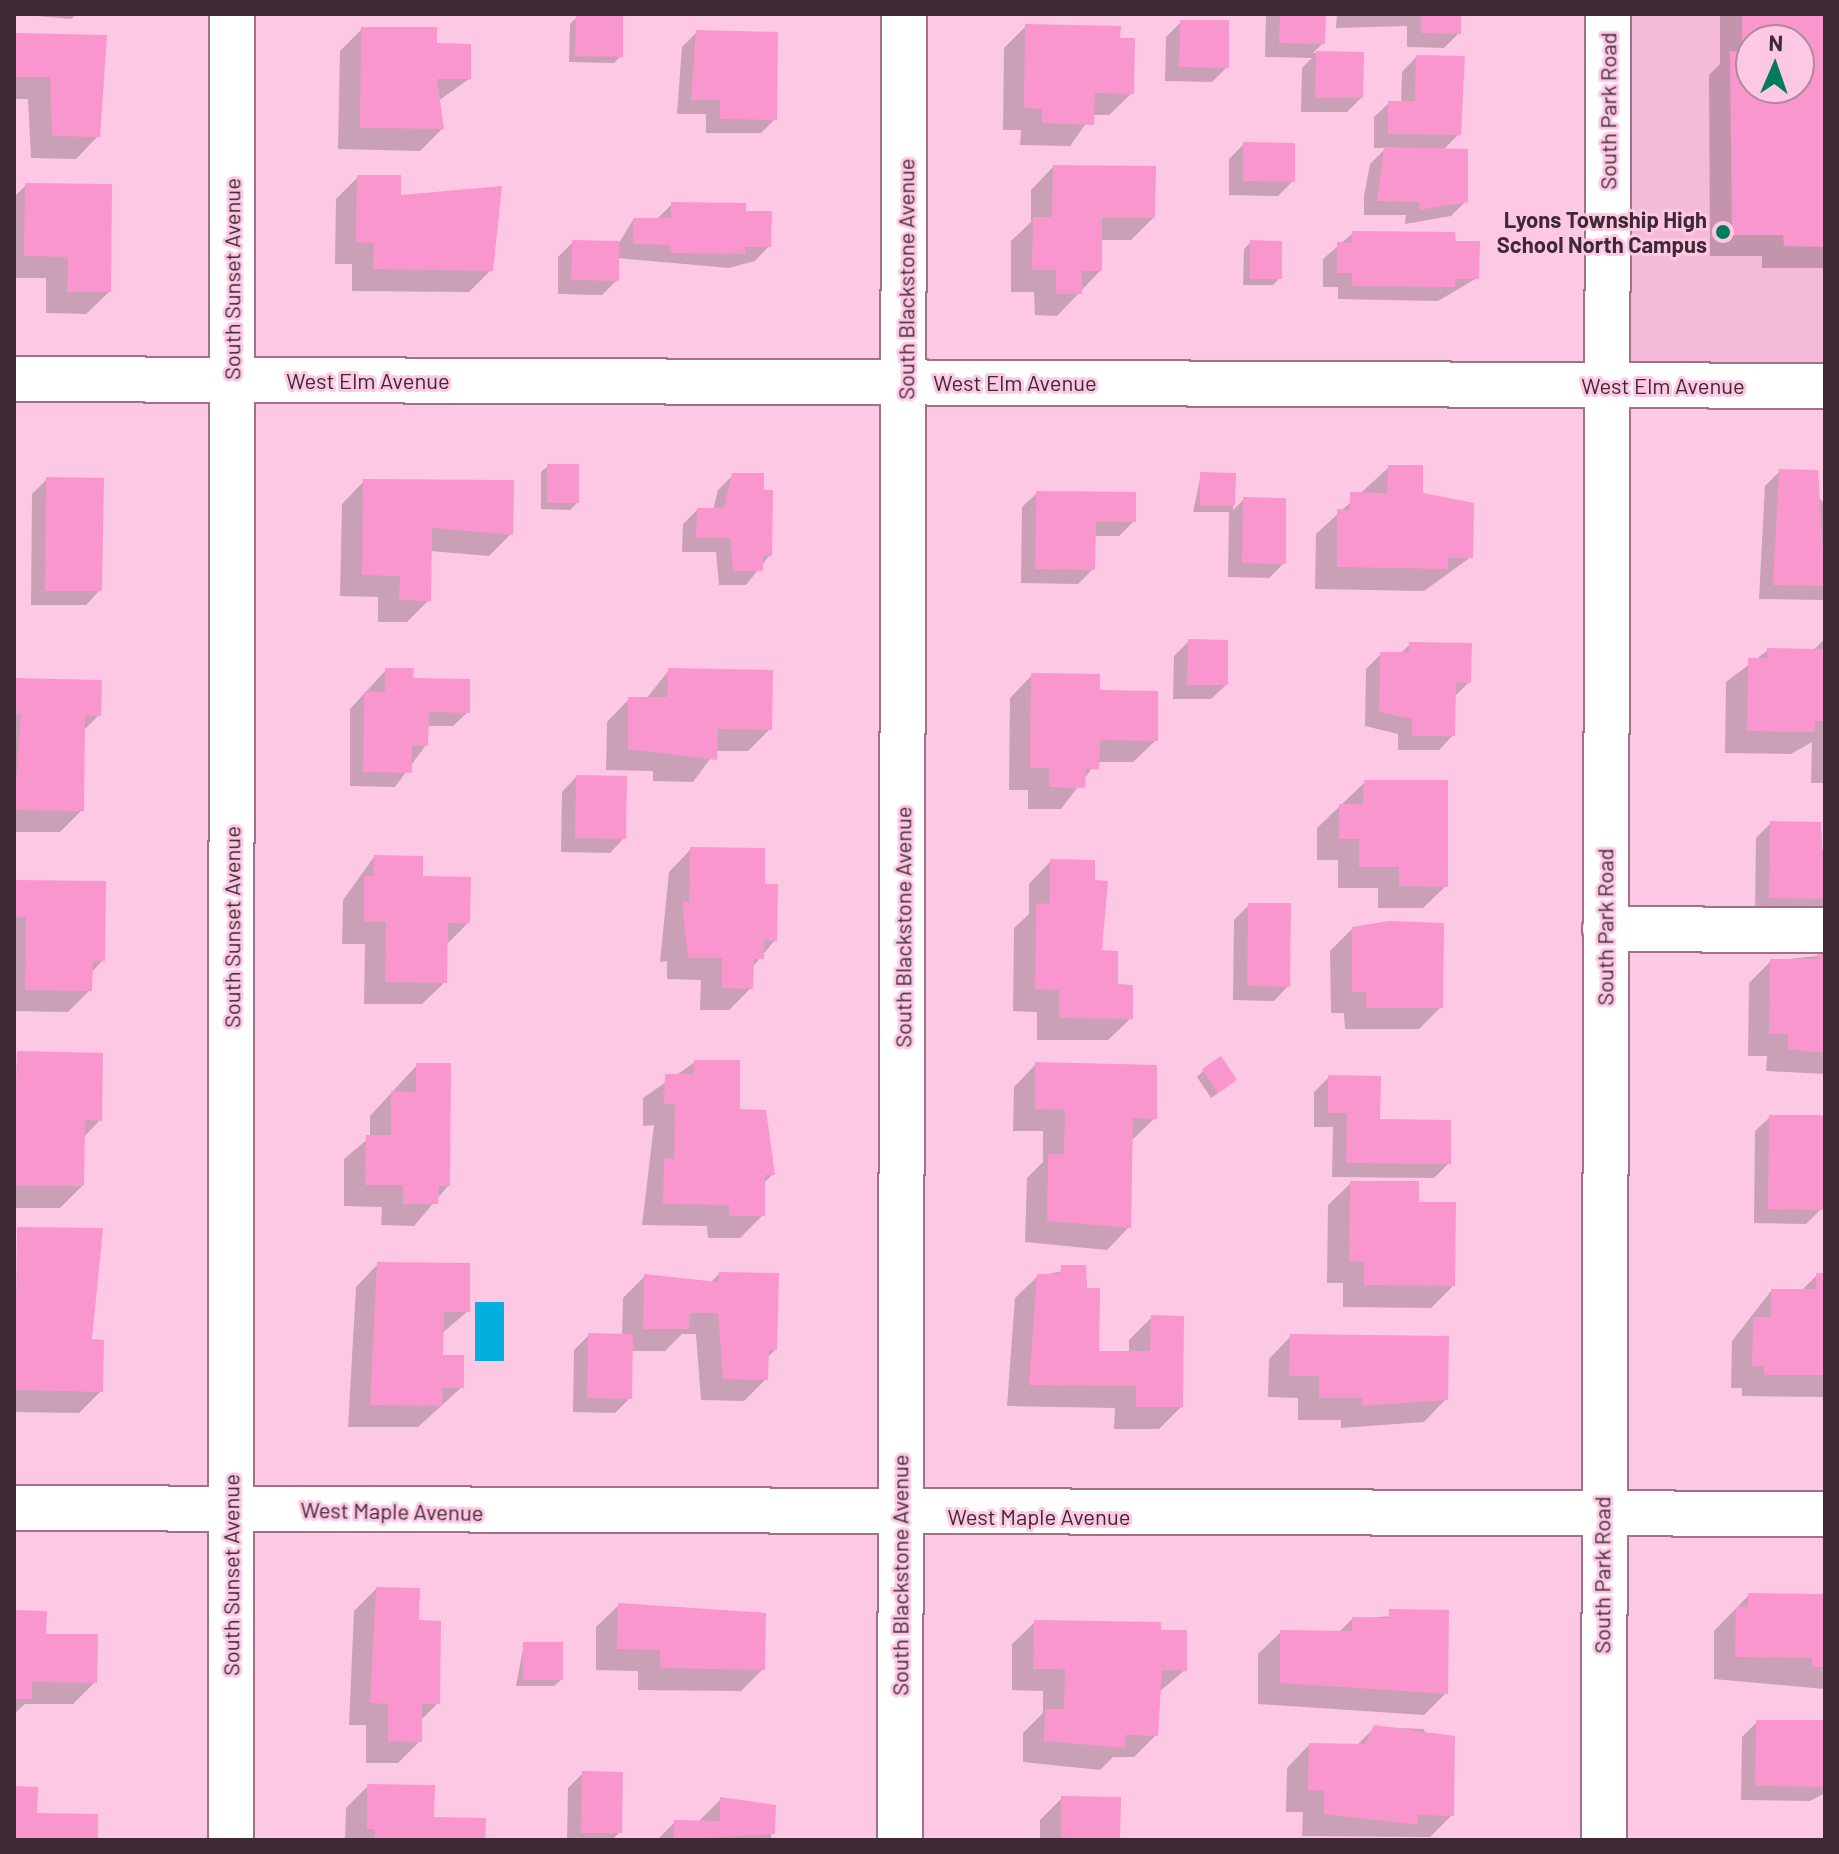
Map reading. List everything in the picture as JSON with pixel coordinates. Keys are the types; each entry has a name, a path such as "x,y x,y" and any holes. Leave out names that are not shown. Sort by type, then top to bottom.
{"street":[{"name":"South Sunset Avenue","path":"231,1840 232,14"},
{"name":"South Blackstone Avenue","path":"900,1840 906,383 904,14"},
{"name":"South Park Road","path":"1604,1840 1602,1515 1608,14"},
{"name":"West Elm Avenue","path":"14,379 1825,386"},
{"path":"1605,929 1825,930"},
{"name":"West Maple Avenue","path":"14,1508 899,1517 1825,1514"}],"shaded area":[{"name":"Lyons Township High School North Campus","path":"1621,14 1825,14 1825,375 1623,375"}],"water":[{"path":"475,1302 504,1302 504,1361 475,1361"}],"building":[{"path":"1280,14 1326,14 1325,44 1279,43"},
{"path":"1421,14 1461,14 1461,34 1421,33"},
{"name":"Lyons Township High School North Campus","path":"1742,14 1825,14 1825,247 1784,246 1783,235 1732,235 1730,51 1735,51 1735,104 1815,104 1815,24 1742,24"},
{"path":"576,15 623,16 623,57 575,56"},
{"path":"1180,20 1229,20 1229,68 1179,67"},
{"path":"1025,24 1121,26 1120,38 1135,38 1134,94 1095,93 1094,125 1042,123 1042,109 1024,108"},
{"path":"361,27 437,27 437,43 471,44 471,79 437,79 444,129 360,128"},
{"path":"696,30 778,32 777,120 720,119 720,100 691,100"},
{"path":"14,33 107,35 100,137 52,136 50,77 14,77"},
{"path":"1316,51 1364,52 1363,98 1315,98"},
{"path":"1416,55 1465,56 1461,135 1388,134 1388,101 1415,101"},
{"path":"1243,142 1295,143 1295,182 1243,181"},
{"path":"1384,147 1468,149 1468,202 1419,210 1419,202 1377,201"},
{"path":"1053,165 1156,166 1155,218 1102,218 1102,271 1082,271 1082,294 1056,294 1056,270 1032,270 1033,217 1052,217"},
{"path":"357,175 401,175 401,195 502,186 493,271 373,269 374,243 356,242"},
{"path":"25,183 112,184 111,292 67,292 68,257 24,256"},
{"path":"671,202 746,203 746,211 772,211 771,247 745,247 746,254 670,253 671,245 633,244 633,218 671,218"},
{"path":"1352,231 1455,232 1456,241 1480,241 1479,279 1455,279 1455,287 1352,286 1352,273 1337,273 1337,242 1352,243"},
{"path":"572,240 619,241 619,281 571,280"},
{"path":"1250,240 1282,241 1282,279 1250,279"},
{"path":"547,464 579,464 579,503 547,503"},
{"path":"1388,465 1423,465 1423,493 1474,503 1473,558 1448,558 1448,569 1337,567 1337,509 1350,510 1350,492 1387,493"},
{"path":"1779,469 1818,470 1825,586 1773,585"},
{"path":"1200,472 1236,473 1235,506 1200,506"},
{"path":"732,473 764,473 764,490 773,490 772,556 763,555 763,571 733,571 730,538 696,538 697,508 724,508"},
{"path":"46,477 104,478 102,591 45,591"},
{"path":"363,479 514,480 513,535 432,528 431,601 399,600 400,576 362,575"},
{"path":"1036,491 1136,492 1136,522 1096,522 1095,570 1035,569"},
{"path":"1243,497 1286,498 1286,564 1242,563"},
{"path":"1188,639 1228,640 1228,685 1187,685"},
{"path":"1409,642 1472,643 1471,683 1456,682 1455,736 1412,736 1412,719 1379,712 1380,652 1409,652"},
{"path":"1767,648 1825,649 1825,721 1815,721 1815,732 1747,731 1748,658 1768,658"},
{"path":"385,668 414,668 413,678 470,679 470,713 429,712 428,746 412,745 412,773 363,772 364,692 385,692"},
{"path":"668,668 773,670 772,730 718,729 717,760 628,749 628,697 667,697"},
{"path":"1031,673 1100,674 1100,690 1158,691 1158,741 1100,740 1099,769 1086,769 1085,788 1049,787 1049,768 1030,768"},
{"path":"14,678 102,680 101,716 85,715 84,811 14,810 21,714 14,714"},
{"path":"576,775 627,776 626,839 575,838"},
{"path":"1364,780 1448,780 1448,887 1399,886 1399,867 1359,867 1359,839 1339,839 1339,804 1363,804"},
{"path":"1770,821 1821,822 1825,899 1769,898"},
{"path":"690,847 765,848 765,884 778,884 777,941 764,940 764,959 754,959 753,989 722,988 722,958 688,958 682,902 689,902"},
{"path":"374,855 423,856 423,876 471,877 470,923 448,923 447,983 385,982 386,922 364,922 364,876 373,876"},
{"path":"1050,859 1095,860 1095,880 1108,881 1102,950 1118,951 1118,984 1133,985 1133,1019 1059,1018 1059,990 1035,989 1036,904 1050,903"},
{"path":"14,880 106,881 105,961 93,961 92,991 25,990 26,917 14,917"},
{"path":"1248,903 1291,903 1290,987 1247,986"},
{"path":"1389,921 1444,923 1443,1008 1366,1008 1366,992 1352,992 1352,927"},
{"path":"1818,948 1825,948 1825,1053 1788,1049 1788,1034 1769,1034 1770,959 1817,959"},
{"path":"17,1051 103,1053 102,1121 85,1120 84,1186 14,1186"},
{"path":"1221,1056 1237,1080 1218,1093 1202,1069"},
{"path":"694,1060 740,1060 740,1109 766,1110 775,1175 765,1175 765,1216 729,1216 729,1205 663,1204 664,1158 674,1159 675,1104 664,1104 665,1074 694,1074"},
{"path":"1035,1062 1157,1065 1157,1119 1133,1118 1131,1228 1047,1221 1048,1154 1064,1154 1065,1110 1035,1109"},
{"path":"416,1063 451,1063 450,1186 439,1186 438,1204 403,1204 403,1185 365,1185 366,1135 391,1135 391,1091 416,1092"},
{"path":"1328,1075 1381,1076 1380,1119 1451,1120 1451,1164 1346,1163 1347,1113 1328,1113"},
{"path":"1769,1115 1824,1115 1823,1210 1768,1209"},
{"path":"1350,1181 1419,1181 1419,1202 1456,1202 1455,1286 1364,1285 1364,1262 1349,1261"},
{"path":"17,1227 103,1228 92,1339 104,1340 103,1392 15,1390"},
{"path":"377,1262 470,1263 470,1312 444,1312 443,1355 464,1355 464,1388 443,1388 442,1406 370,1405"},
{"path":"1061,1265 1086,1265 1087,1288 1100,1288 1099,1351 1150,1351 1151,1315 1184,1316 1183,1407 1136,1407 1136,1386 1029,1385 1037,1274 1060,1274"},
{"path":"719,1272 779,1273 777,1350 769,1350 768,1380 723,1379 718,1313 690,1313 689,1329 643,1329 644,1274 718,1282"},
{"path":"1816,1273 1825,1273 1825,1375 1764,1375 1764,1367 1752,1366 1753,1317 1771,1317 1771,1289 1816,1289"},
{"path":"588,1333 633,1334 632,1399 587,1398"},
{"path":"1290,1334 1449,1336 1448,1400 1362,1406 1362,1398 1319,1398 1319,1376 1289,1376"},
{"path":"376,1587 420,1588 419,1620 441,1621 440,1704 422,1704 422,1742 388,1741 388,1704 370,1703"},
{"path":"1748,1593 1825,1594 1825,1667 1812,1667 1812,1658 1735,1657 1736,1607 1748,1607"},
{"path":"618,1603 766,1613 765,1670 660,1668 660,1650 617,1649"},
{"path":"1389,1609 1449,1610 1448,1694 1280,1683 1280,1630 1352,1631 1352,1617 1389,1618"},
{"path":"14,1610 47,1611 46,1634 98,1634 97,1683 32,1682 32,1699 14,1699"},
{"path":"1034,1620 1161,1622 1161,1630 1187,1630 1187,1671 1162,1670 1158,1736 1125,1735 1125,1748 1044,1741 1045,1709 1064,1709 1065,1669 1033,1669"},
{"path":"523,1642 563,1642 563,1680 523,1680"},
{"path":"1756,1720 1825,1720 1825,1787 1755,1786"},
{"path":"1374,1725 1455,1736 1454,1816 1418,1815 1418,1825 1324,1814 1324,1791 1308,1790 1309,1743 1365,1744"},
{"path":"582,1771 623,1772 622,1833 581,1833"},
{"path":"367,1784 435,1785 434,1817 486,1818 485,1840 374,1840 375,1829 367,1829"},
{"path":"14,1786 38,1787 37,1813 98,1814 98,1840 14,1840"},
{"path":"1061,1796 1121,1797 1120,1840 1061,1840"},
{"path":"720,1797 776,1805 775,1834 674,1840 674,1820 720,1821"}],"place":[{"name":"Lyons Township High School North Campus","path":"1723,232"}]}
